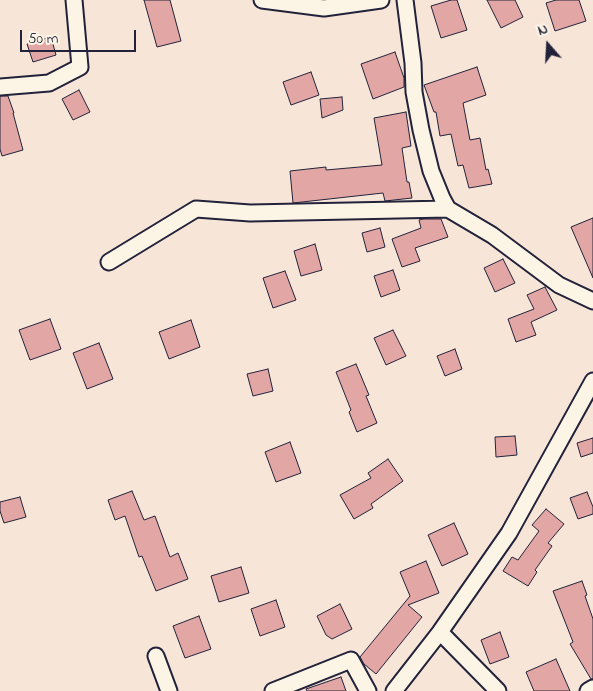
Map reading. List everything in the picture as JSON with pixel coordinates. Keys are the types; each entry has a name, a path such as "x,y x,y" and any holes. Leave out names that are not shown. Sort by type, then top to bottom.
{"street":[{"path":"0,86 49,83 80,67 74,0"},
{"path":"262,0 324,8 381,0"},
{"path":"404,0 413,63 414,92 421,130 432,171 448,209 492,235 558,284 593,301"},
{"path":"109,262 196,209 250,213 448,209"},
{"path":"394,691 440,632 509,533 593,381"},
{"path":"440,632 498,691"},
{"path":"156,656 169,691"},
{"path":"272,691 351,660 368,691"},
{"path":"588,691 593,688"}],"building":[{"path":"144,0 170,0 181,41 157,47"},
{"path":"457,0 467,30 441,38 431,6"},
{"path":"487,0 515,0 523,17 501,28"},
{"path":"556,0 579,0 586,21 555,31 546,3"},
{"path":"51,37 56,55 33,62 27,44"},
{"path":"395,52 404,78 404,87 373,99 361,64"},
{"path":"477,67 486,95 463,103 470,140 480,138 486,170 488,169 492,184 469,188 463,165 458,166 451,134 440,136 436,112 434,112 424,85"},
{"path":"311,72 319,95 291,105 283,82"},
{"path":"79,90 90,112 73,120 62,99"},
{"path":"0,96 8,96 23,150 2,156 0,149"},
{"path":"342,97 343,110 322,118 320,99"},
{"path":"406,112 411,146 402,148 407,182 409,182 412,198 385,201 383,193 293,203 290,171 326,167 326,170 382,165 374,118"},
{"path":"593,218 593,278 571,227"},
{"path":"441,219 448,237 415,248 420,261 402,267 392,239 421,228 419,220"},
{"path":"380,228 385,247 367,252 362,233"},
{"path":"315,244 322,270 301,276 294,251"},
{"path":"503,259 515,283 495,292 484,268"},
{"path":"393,270 400,290 381,297 374,276"},
{"path":"285,271 296,300 273,308 263,278"},
{"path":"545,287 557,310 531,322 536,335 516,342 508,319 534,309 527,295"},
{"path":"50,319 61,349 30,360 19,330"},
{"path":"191,320 200,347 169,359 159,332"},
{"path":"393,330 406,356 386,365 374,338"},
{"path":"99,343 113,379 87,389 73,353"},
{"path":"455,349 462,369 445,376 437,356"},
{"path":"356,364 369,395 366,396 377,423 357,432 349,412 351,410 336,372"},
{"path":"268,369 273,391 253,396 247,374"},
{"path":"515,436 517,455 496,457 495,437"},
{"path":"593,438 593,453 581,457 577,443"},
{"path":"290,442 301,473 276,482 265,452"},
{"path":"388,459 403,481 371,504 373,508 354,519 340,495 371,478 368,473"},
{"path":"132,491 144,520 155,516 170,557 178,553 188,579 156,591 142,556 139,557 125,516 115,520 108,500"},
{"path":"587,492 593,507 593,514 578,519 570,498"},
{"path":"20,497 26,517 4,523 0,511 0,502"},
{"path":"546,509 564,524 548,543 552,546 535,570 537,572 528,586 503,571 512,557 518,560 539,531 532,525"},
{"path":"454,523 468,554 442,566 428,535"},
{"path":"426,561 439,593 408,605 422,617 376,674 364,664 360,657 410,596 400,572"},
{"path":"241,567 249,593 219,602 211,576"},
{"path":"582,581 593,619 593,679 591,679 570,644 573,642 553,591"},
{"path":"276,600 285,627 260,636 251,609"},
{"path":"340,604 352,629 332,639 326,635 317,616"},
{"path":"199,616 211,649 185,658 173,626"},
{"path":"500,632 509,657 490,664 481,640"},
{"path":"556,659 570,691 534,691 526,672"},
{"path":"341,677 346,691 307,691 306,689"}]}
